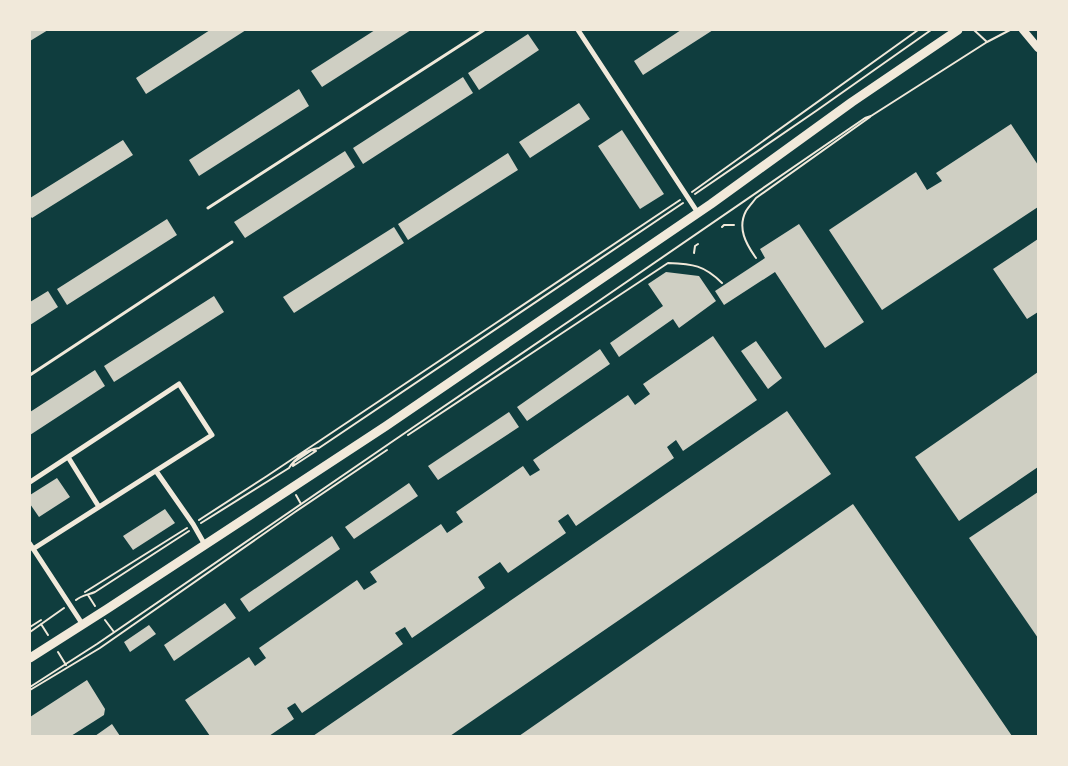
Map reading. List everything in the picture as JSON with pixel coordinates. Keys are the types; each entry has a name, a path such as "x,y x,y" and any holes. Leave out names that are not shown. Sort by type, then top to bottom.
{"main road":[{"path":"30,658 386,426 698,213 852,102 958,30"}],"street":[{"path":"578,30 698,213"},
{"path":"1023,30 1038,48"},
{"path":"30,482 179,384 212,435 99,507 32,546 83,625"},
{"path":"68,457 99,507"},
{"path":"156,471 206,545"}],"lane":[{"path":"208,208 484,30"},
{"path":"30,375 232,242"}],"path":[{"path":"85,592 281,474 293,462 312,449 319,448 327,443 656,222 918,30"},
{"path":"88,595 688,197 816,111 931,30"},
{"path":"974,30 987,42"},
{"path":"756,258 748,247 742,227 746,212 756,198 871,116 987,42 1010,30"},
{"path":"30,689 602,300 865,118 871,116"},
{"path":"722,227 724,225 734,225"},
{"path":"694,253 695,246 698,244"},
{"path":"408,435 668,263 690,264 701,268 711,272 722,283"},
{"path":"312,450 316,451 302,458 312,450"},
{"path":"30,689 100,648 387,450"},
{"path":"30,627 41,620"},
{"path":"30,632 41,624"}],"building":[{"path":"30,30 48,30 30,41"},
{"path":"210,30 246,30 146,94 136,78"},
{"path":"375,30 411,30 322,87 311,71"},
{"path":"681,30 713,30 643,75 634,61"},
{"path":"528,34 539,50 479,90 468,73"},
{"path":"463,77 473,93 363,164 353,148"},
{"path":"299,89 309,106 199,176 189,160"},
{"path":"579,103 590,119 530,158 519,142"},
{"path":"1011,124 1038,165 1038,207 882,310 829,230 916,172 927,190 942,181 936,173"},
{"path":"622,130 664,194 640,209 598,146"},
{"path":"123,140 133,155 32,218 30,216 30,198"},
{"path":"345,151 355,167 245,238 234,222"},
{"path":"508,153 518,170 408,240 398,224"},
{"path":"167,219 177,235 67,305 57,289"},
{"path":"799,224 864,322 825,348 775,272 724,305 715,291 765,258 760,249"},
{"path":"394,227 404,243 294,313 283,297"},
{"path":"1038,239 1038,312 1027,319 993,269"},
{"path":"666,272 699,276 716,301 679,328 673,319 619,357 610,343 663,306 648,284"},
{"path":"48,291 58,307 30,325 30,302"},
{"path":"214,296 224,312 114,382 104,366"},
{"path":"713,336 757,400 683,451 676,440 667,447 674,458 576,526 568,514 558,521 566,533 508,573 500,562 478,577 485,588 412,638 405,627 395,633 403,644 302,713 295,703 287,708 294,719 269,736 210,736 185,700 249,657 255,666 266,658 259,648 357,580 364,590 377,582 370,572 441,524 447,533 463,522 456,512 523,466 530,476 540,470 533,460 628,395 635,405 650,394 643,384"},
{"path":"756,341 782,378 768,389 741,351"},
{"path":"600,349 610,364 527,421 517,407"},
{"path":"95,370 105,386 30,435 30,412"},
{"path":"1038,372 1038,467 959,521 915,457"},
{"path":"787,411 831,474 450,736 313,736"},
{"path":"509,412 519,427 438,480 428,466"},
{"path":"57,478 70,497 39,517 30,504 30,495"},
{"path":"409,483 418,496 354,539 345,527"},
{"path":"1038,492 1038,638 969,538"},
{"path":"853,504 1012,736 519,736"},
{"path":"165,509 175,523 133,550 123,536"},
{"path":"332,536 340,549 249,612 240,599"},
{"path":"225,603 236,618 174,661 164,645"},
{"path":"149,625 156,634 130,652 124,642"},
{"path":"87,680 105,709 104,715 71,736 30,736 30,717"},
{"path":"112,724 120,736 95,736"}]}
